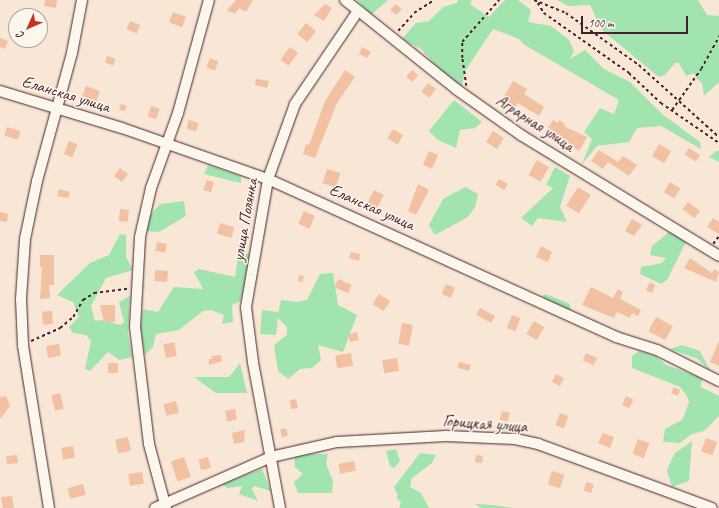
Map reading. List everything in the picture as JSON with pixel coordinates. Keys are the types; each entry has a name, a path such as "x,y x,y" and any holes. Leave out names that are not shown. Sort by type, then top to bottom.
{"street":[{"path":"49,508 23,345 21,299 25,239 37,181 58,107 82,0"},
{"path":"166,505 148,436 135,327 140,237 151,188 178,113 208,0"},
{"name":"Аграрная улица","path":"345,0 470,99 521,135 719,256"},
{"name":"улица Полянка","path":"280,508 253,362 246,307 268,179 295,104 358,11"},
{"name":"Еланская улица","path":"0,91 58,107 268,179 609,334 657,350 719,381"},
{"name":"Горицкая улица","path":"270,456 336,442 380,438 446,436 515,439 538,444 712,508"},
{"path":"155,508 166,505 218,482 270,456"}],"path":[{"path":"392,38 414,13 434,0"},
{"path":"470,99 465,83 462,42 499,0"},
{"path":"534,0 566,13 639,65 719,137"},
{"path":"537,2 544,13 629,73 661,103 719,143"},
{"path":"672,110 701,69 719,36"},
{"path":"23,345 60,328 73,317 83,300 94,293 138,287"}],"green space":[{"path":"357,0 388,0 371,15"},
{"path":"458,0 472,0 470,4 489,17 505,0 518,0 531,10 528,22 551,26 569,40 574,51 570,59 585,50 604,69 630,82 662,114 700,142 701,149 661,126 637,128 629,142 597,146 582,164 592,139 584,132 600,108 614,114 619,100 523,44 519,39 493,29 465,71 462,86 449,80 421,49 402,39 416,23 429,21 443,7 457,3"},
{"path":"557,0 698,0 707,15 719,16 719,82 704,96 702,83 696,78 694,73 686,76 679,63 675,63 665,75 659,77 602,30 590,5 568,6"},
{"path":"454,100 482,122 475,128 460,130 456,148 438,140 429,131"},
{"path":"716,151 719,151 719,162 709,157"},
{"path":"208,165 241,176 241,183 204,174"},
{"path":"555,167 570,176 560,207 567,222 538,218 532,226 521,218 553,188 546,185"},
{"path":"465,187 478,194 475,207 468,217 435,235 429,225 443,199"},
{"path":"184,201 186,216 159,232 146,231 148,218 160,204"},
{"path":"670,231 687,240 667,280 661,284 640,274 641,267 662,263 666,258 650,255 652,246"},
{"path":"120,234 126,235 126,257 133,270 106,278 91,306 95,321 102,320 120,325 124,322 119,302 130,296 128,333 132,357 119,360 108,352 90,371 85,369 91,341 86,335 73,333 69,327 79,317 73,302 57,295 90,263 109,255"},
{"path":"250,253 241,301 232,305 233,322 222,324 224,315 211,310 203,311 179,330 156,334 153,347 145,355 140,332 143,309 158,312 174,287 203,289 194,272 199,269 235,277 238,256"},
{"path":"333,273 338,305 357,315 343,352 318,345 321,360 312,368 300,369 288,379 278,371 274,345 287,335 287,327 278,318 276,335 260,334 262,310 278,312 278,315 281,300 296,302 307,300 320,274"},
{"path":"546,294 570,304 571,311 557,307 542,296"},
{"path":"682,345 700,351 711,372 698,359 670,349"},
{"path":"639,351 655,356 666,365 702,378 701,387 719,396 719,416 704,431 692,434 680,443 663,442 665,429 682,420 689,403 687,396 680,387 632,368 632,356"},
{"path":"240,363 247,393 216,393 194,377 229,377"},
{"path":"692,441 689,481 672,487 667,470 675,453"},
{"path":"396,449 400,461 394,468 390,466 386,451"},
{"path":"420,453 436,455 432,463 412,478 410,487 421,493 429,508 399,508 401,502 396,497 398,496 394,487"},
{"path":"305,454 328,454 326,464 333,481 332,493 298,493 294,482 303,474 295,467 294,456"},
{"path":"262,469 271,491 254,486 252,489 258,501 239,494 242,486 228,488 221,484"},
{"path":"475,504 492,505 514,508 481,508"}],"building":[{"path":"45,0 57,0 56,8 44,6"},
{"path":"236,0 253,0 246,12 239,8 235,14 227,10"},
{"path":"325,4 332,8 324,21 314,15"},
{"path":"396,4 402,9 396,15 390,10"},
{"path":"173,12 186,17 182,27 169,22"},
{"path":"130,21 140,25 137,33 127,29"},
{"path":"306,23 316,31 307,42 297,34"},
{"path":"0,38 8,41 5,49 0,47"},
{"path":"290,47 298,53 288,66 280,60"},
{"path":"362,47 371,52 367,58 359,54"},
{"path":"107,56 116,59 113,65 105,63"},
{"path":"210,58 218,61 215,71 206,67"},
{"path":"345,70 355,77 337,103 315,158 303,154 306,144 309,145 325,101"},
{"path":"412,70 418,75 412,82 406,77"},
{"path":"256,79 269,81 267,88 255,85"},
{"path":"513,81 527,89 524,94 544,107 539,116 518,103 515,108 502,100"},
{"path":"428,83 436,89 429,98 421,92"},
{"path":"86,86 100,91 96,101 82,96"},
{"path":"121,104 127,106 125,112 119,110"},
{"path":"151,106 160,109 156,119 148,116"},
{"path":"189,120 199,123 196,132 186,129"},
{"path":"553,120 558,123 559,120 565,124 564,126 587,137 579,151 548,128"},
{"path":"7,127 20,131 18,140 4,136"},
{"path":"393,129 403,135 398,145 387,138"},
{"path":"493,131 504,138 497,149 486,142"},
{"path":"69,141 77,144 72,157 64,154"},
{"path":"659,144 671,151 664,163 652,156"},
{"path":"689,148 700,155 696,162 685,155"},
{"path":"599,150 618,162 623,156 637,165 629,176 608,162 603,169 591,161"},
{"path":"429,151 438,155 432,169 423,165"},
{"path":"537,160 549,167 541,182 528,175"},
{"path":"120,168 128,174 122,182 114,176"},
{"path":"327,169 340,173 336,187 323,183"},
{"path":"499,179 508,184 504,190 496,185"},
{"path":"207,180 214,182 211,192 203,190"},
{"path":"670,182 680,188 674,198 664,192"},
{"path":"418,184 429,190 416,215 408,211"},
{"path":"578,187 591,195 579,214 566,206"},
{"path":"59,189 70,192 68,198 57,196"},
{"path":"374,190 384,195 377,207 368,202"},
{"path":"688,202 700,211 695,218 683,209"},
{"path":"120,209 129,210 128,222 119,221"},
{"path":"304,211 315,216 309,229 298,224"},
{"path":"0,212 8,214 7,222 0,221"},
{"path":"713,218 719,222 719,234 707,227"},
{"path":"632,219 642,225 634,236 625,231"},
{"path":"220,223 234,227 231,238 217,234"},
{"path":"157,242 167,244 165,253 155,251"},
{"path":"541,246 552,252 548,262 536,257"},
{"path":"351,252 360,254 359,261 349,258"},
{"path":"40,255 54,255 54,285 49,285 50,298 40,299 42,267 40,267"},
{"path":"690,258 712,273 714,269 719,272 716,282 684,268"},
{"path":"155,270 168,271 167,282 154,281"},
{"path":"299,275 304,276 303,282 298,281"},
{"path":"338,279 352,285 348,293 334,287"},
{"path":"650,282 655,285 652,293 646,290"},
{"path":"446,284 455,288 451,298 442,294"},
{"path":"591,287 613,298 618,289 623,292 620,299 641,310 638,316 632,313 630,318 617,312 614,318 582,305"},
{"path":"379,294 390,301 384,311 373,304"},
{"path":"100,305 115,305 115,322 104,322"},
{"path":"480,308 495,316 491,323 476,315"},
{"path":"52,311 53,324 43,325 42,312"},
{"path":"512,315 520,318 515,331 507,328"},
{"path":"656,317 673,326 665,340 648,331"},
{"path":"534,321 544,327 537,340 526,334"},
{"path":"402,323 413,325 409,346 398,344"},
{"path":"357,332 359,340 350,342 348,334"},
{"path":"719,341 719,366 710,362"},
{"path":"174,342 177,356 166,358 163,344"},
{"path":"59,344 61,356 48,358 46,346"},
{"path":"351,353 353,366 337,368 335,356"},
{"path":"586,353 597,358 594,365 583,360"},
{"path":"221,355 222,361 209,365 209,359 212,359 212,356"},
{"path":"397,358 399,371 384,373 382,360"},
{"path":"459,362 471,365 469,371 458,368"},
{"path":"108,363 118,363 118,373 108,373"},
{"path":"556,374 564,378 560,386 552,382"},
{"path":"674,387 680,390 678,396 671,393"},
{"path":"60,393 64,409 55,411 51,395"},
{"path":"6,396 10,406 0,419 0,397"},
{"path":"626,396 633,399 629,408 622,405"},
{"path":"296,399 298,408 291,409 290,400"},
{"path":"176,401 179,413 166,416 163,404"},
{"path":"235,409 237,420 227,422 225,411"},
{"path":"502,411 510,413 508,422 500,420"},
{"path":"560,413 568,416 564,428 555,425"},
{"path":"286,428 288,436 282,437 280,429"},
{"path":"245,430 244,442 234,444 232,433"},
{"path":"603,433 614,437 610,448 598,443"},
{"path":"128,437 131,451 118,453 115,440"},
{"path":"706,438 717,442 712,455 701,451"},
{"path":"638,439 649,443 644,458 633,454"},
{"path":"73,446 75,458 63,460 61,448"},
{"path":"17,455 18,463 7,464 6,456"},
{"path":"476,455 483,456 482,463 475,462"},
{"path":"184,457 191,477 178,481 171,462"},
{"path":"208,457 211,468 201,470 198,460"},
{"path":"354,461 356,471 340,474 338,464"},
{"path":"552,471 564,475 560,488 548,484"},
{"path":"142,472 144,484 130,486 128,474"},
{"path":"586,482 594,484 592,493 584,491"},
{"path":"83,484 86,495 70,499 68,488"},
{"path":"12,496 14,508 3,508 1,497"}]}
